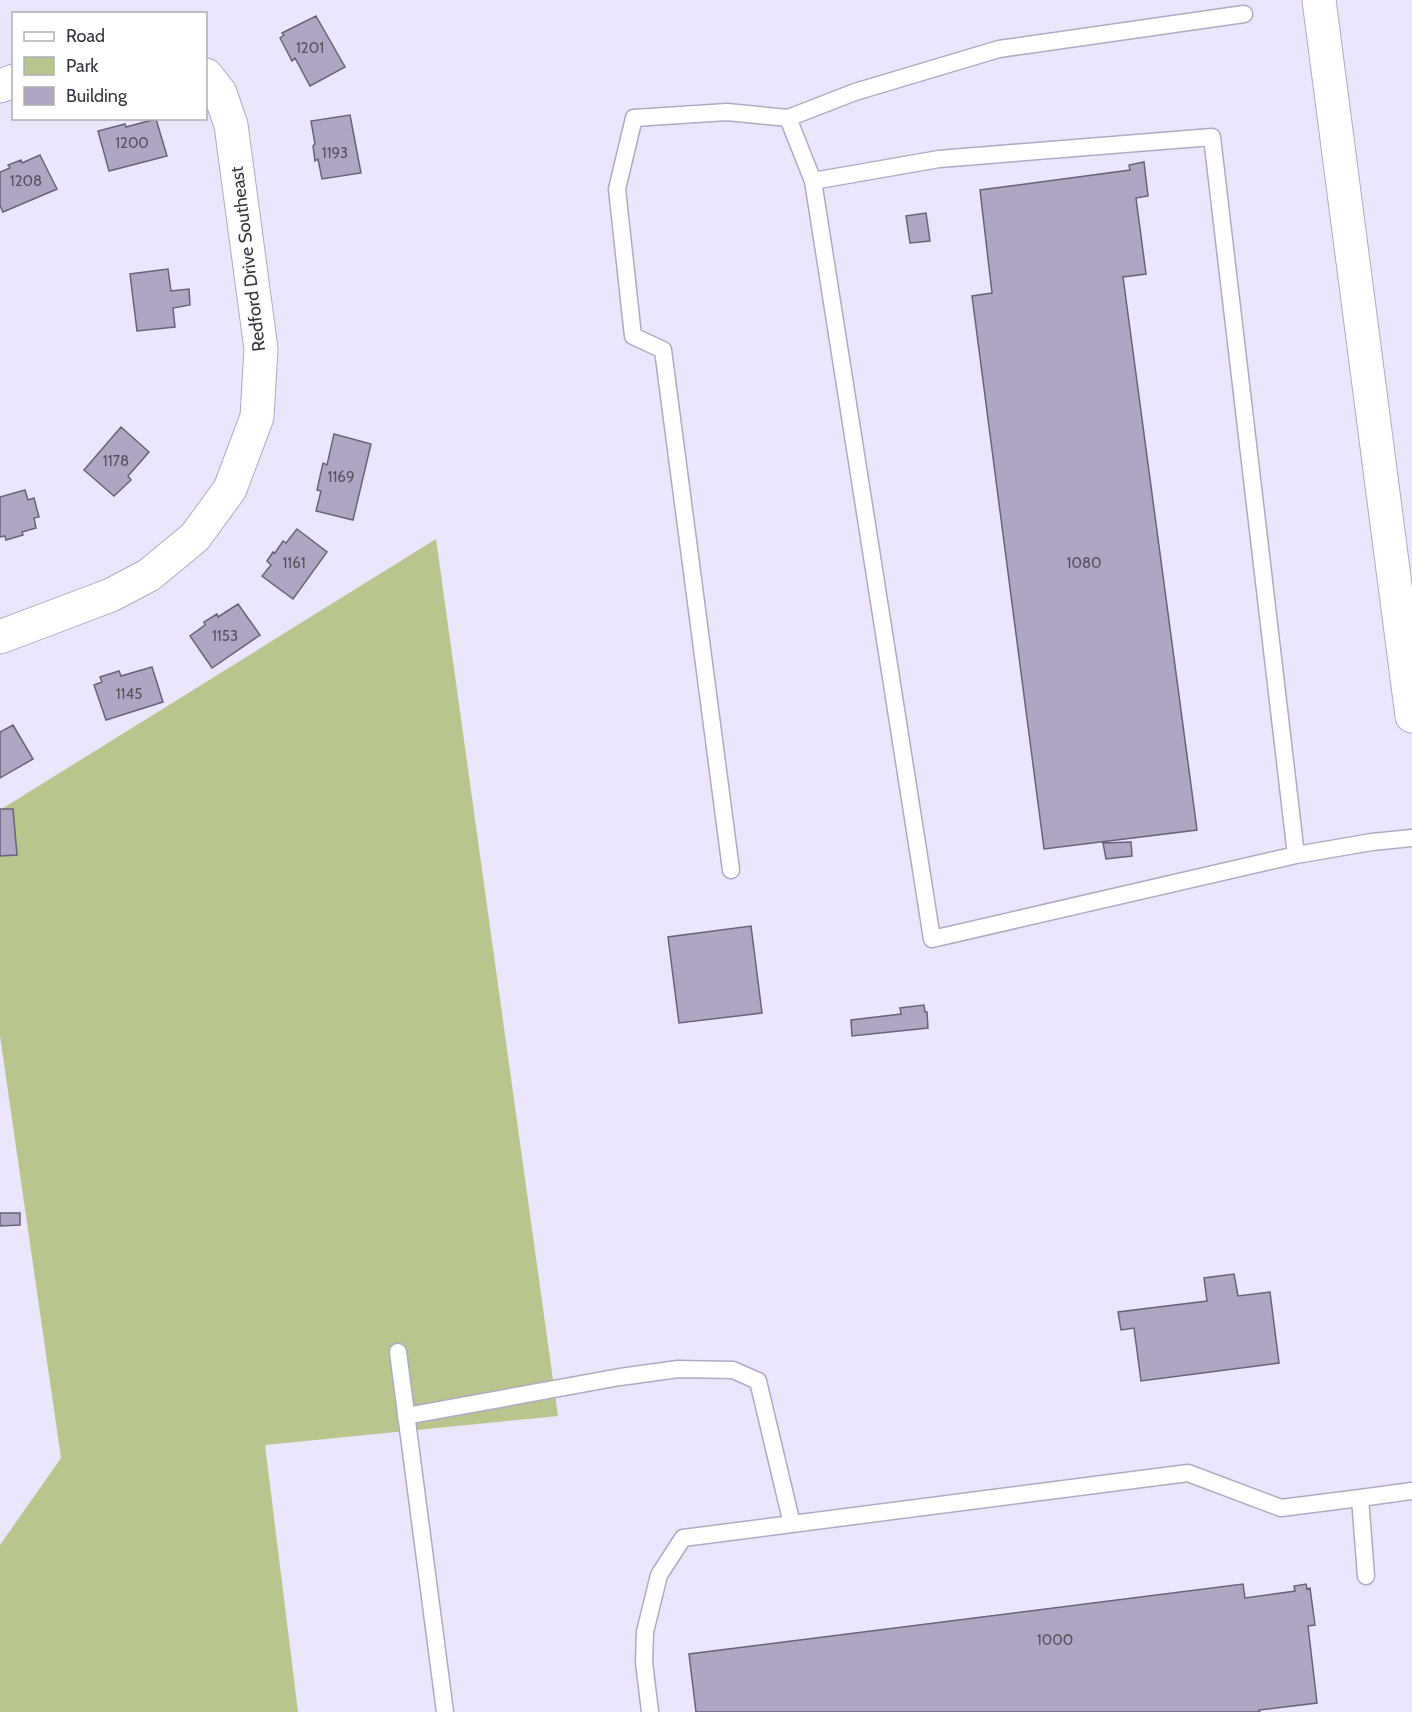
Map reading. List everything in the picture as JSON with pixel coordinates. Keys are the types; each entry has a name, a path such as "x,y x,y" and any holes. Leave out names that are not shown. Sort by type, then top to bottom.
{"street":[{"path":"1319,0 1404,595 1411,703"},
{"name":"Redford Drive Southeast","path":"0,637 111,595 149,575 195,537 230,489 257,417 261,349 231,125 220,93 207,76"}],"lane":[{"path":"731,870 663,350 633,336 617,189 634,118 727,112 788,118 855,92 999,49 1244,14"},
{"path":"788,118 813,181 932,939 1296,855 1372,842 1412,838"},
{"path":"813,181 939,159 1212,137 1296,855"},
{"path":"398,1352 446,1712"},
{"path":"406,1416 620,1377 678,1369 733,1370 758,1381 792,1524"},
{"path":"650,1712 644,1662 645,1632 659,1575 683,1538 1188,1473 1281,1508 1412,1491"},
{"path":"1360,1498 1366,1576"}],"green space":[{"path":"436,539 558,1416 265,1445 298,1712 0,1712 0,1545 61,1458 0,1036 0,810"}],"building":[{"path":"316,16 345,67 310,86 295,58 292,61 280,38 284,35 282,33"},
{"path":"350,115 361,173 322,179 318,159 315,161 311,121"},
{"path":"156,120 167,156 109,171 98,131 125,124 126,127"},
{"path":"40,155 57,189 3,212 0,206 0,172 10,168 8,165 21,160 22,163"},
{"path":"1144,162 1148,196 1136,198 1146,274 1123,277 1197,830 1044,849 972,296 992,293 980,190 1130,170 1129,165"},
{"path":"926,213 930,241 910,243 906,216"},
{"path":"168,269 171,291 189,289 190,305 173,308 175,327 137,331 130,274"},
{"path":"121,427 149,452 128,476 131,480 114,496 84,470"},
{"path":"334,434 371,444 353,520 316,511 321,491 317,490 323,463 327,465"},
{"path":"25,490 28,500 34,498 39,517 34,518 36,528 6,540 5,536 0,537 0,497"},
{"path":"297,529 327,552 293,599 262,576 271,565 267,561 273,552 275,553 283,541 286,543"},
{"path":"238,604 260,635 212,668 190,636 205,625 204,622 217,614 218,617"},
{"path":"152,667 163,702 106,720 94,685 102,682 100,677 119,671 121,676"},
{"path":"13,725 33,759 0,778 0,732"},
{"path":"0,809 13,809 17,855 0,856"},
{"path":"1131,842 1132,856 1106,859 1103,843"},
{"path":"751,926 762,1013 679,1023 668,937"},
{"path":"924,1005 928,1028 852,1036 851,1020 901,1014 900,1008"},
{"path":"0,1213 20,1213 20,1225 0,1226"},
{"path":"1234,1274 1238,1296 1270,1292 1279,1363 1141,1381 1134,1328 1121,1330 1118,1312 1207,1301 1204,1278"},
{"path":"1243,1584 1245,1598 1295,1591 1294,1586 1306,1584 1307,1589 1310,1588 1315,1625 1308,1626 1317,1703 1259,1710 1260,1712 696,1712 689,1654"}]}
